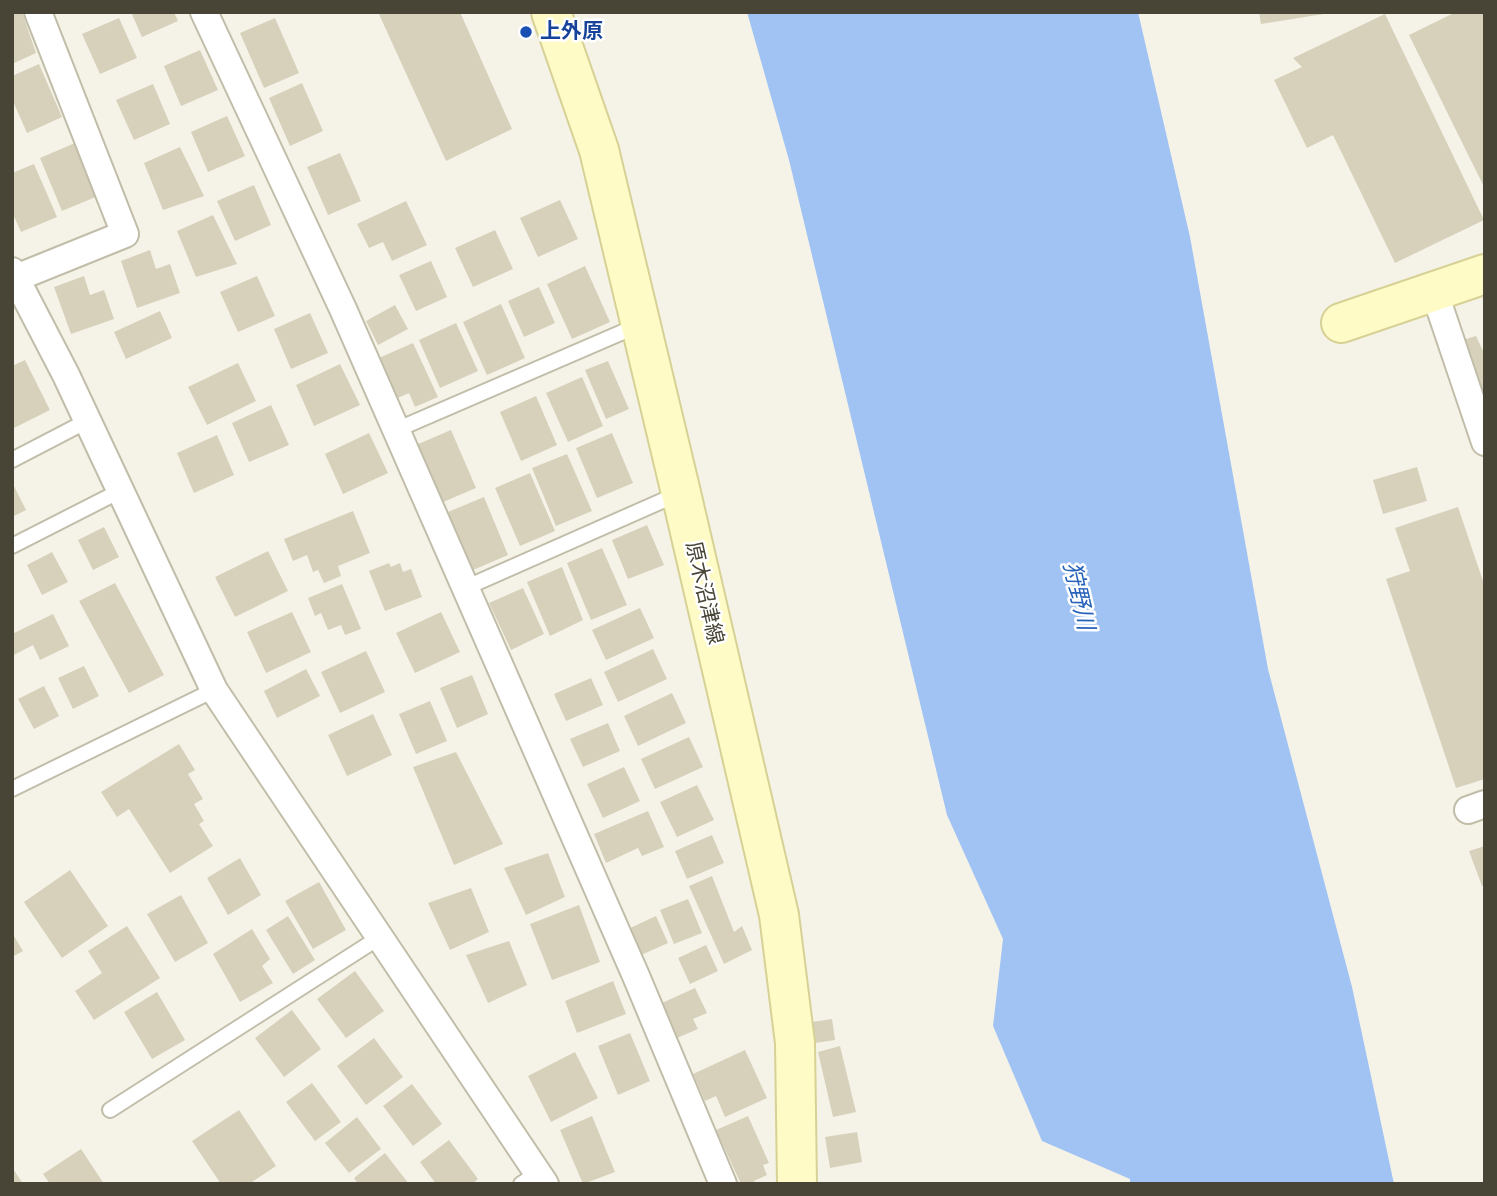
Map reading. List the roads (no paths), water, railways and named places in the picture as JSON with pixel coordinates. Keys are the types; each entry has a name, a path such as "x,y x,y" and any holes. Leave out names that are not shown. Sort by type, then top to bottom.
{"main road":[{"name":"原木沼津線","path":"551,12 599,150 779,915 795,1042 797,1184"},
{"path":"1340,323 1485,274"}],"street":[{"path":"38,12 125,234 14,274 214,690 380,937 535,1180"},
{"path":"204,12 343,309 631,963 723,1184"},
{"path":"1434,291 1485,442"}],"lane":[{"path":"396,430 641,324"},
{"path":"12,460 87,421"},
{"path":"12,546 120,491"},
{"path":"466,588 681,493"},
{"path":"12,789 214,690"},
{"path":"110,1110 380,937"}],"water":[{"name":"狩野川","path":"747,12 1138,12 1190,237 1268,669 1352,987 1394,1184 1130,1184 1130,1179 1042,1141 993,1026 1003,939 947,815 789,160"}],"place":[{"name":"上外原","path":"526,32"}]}
